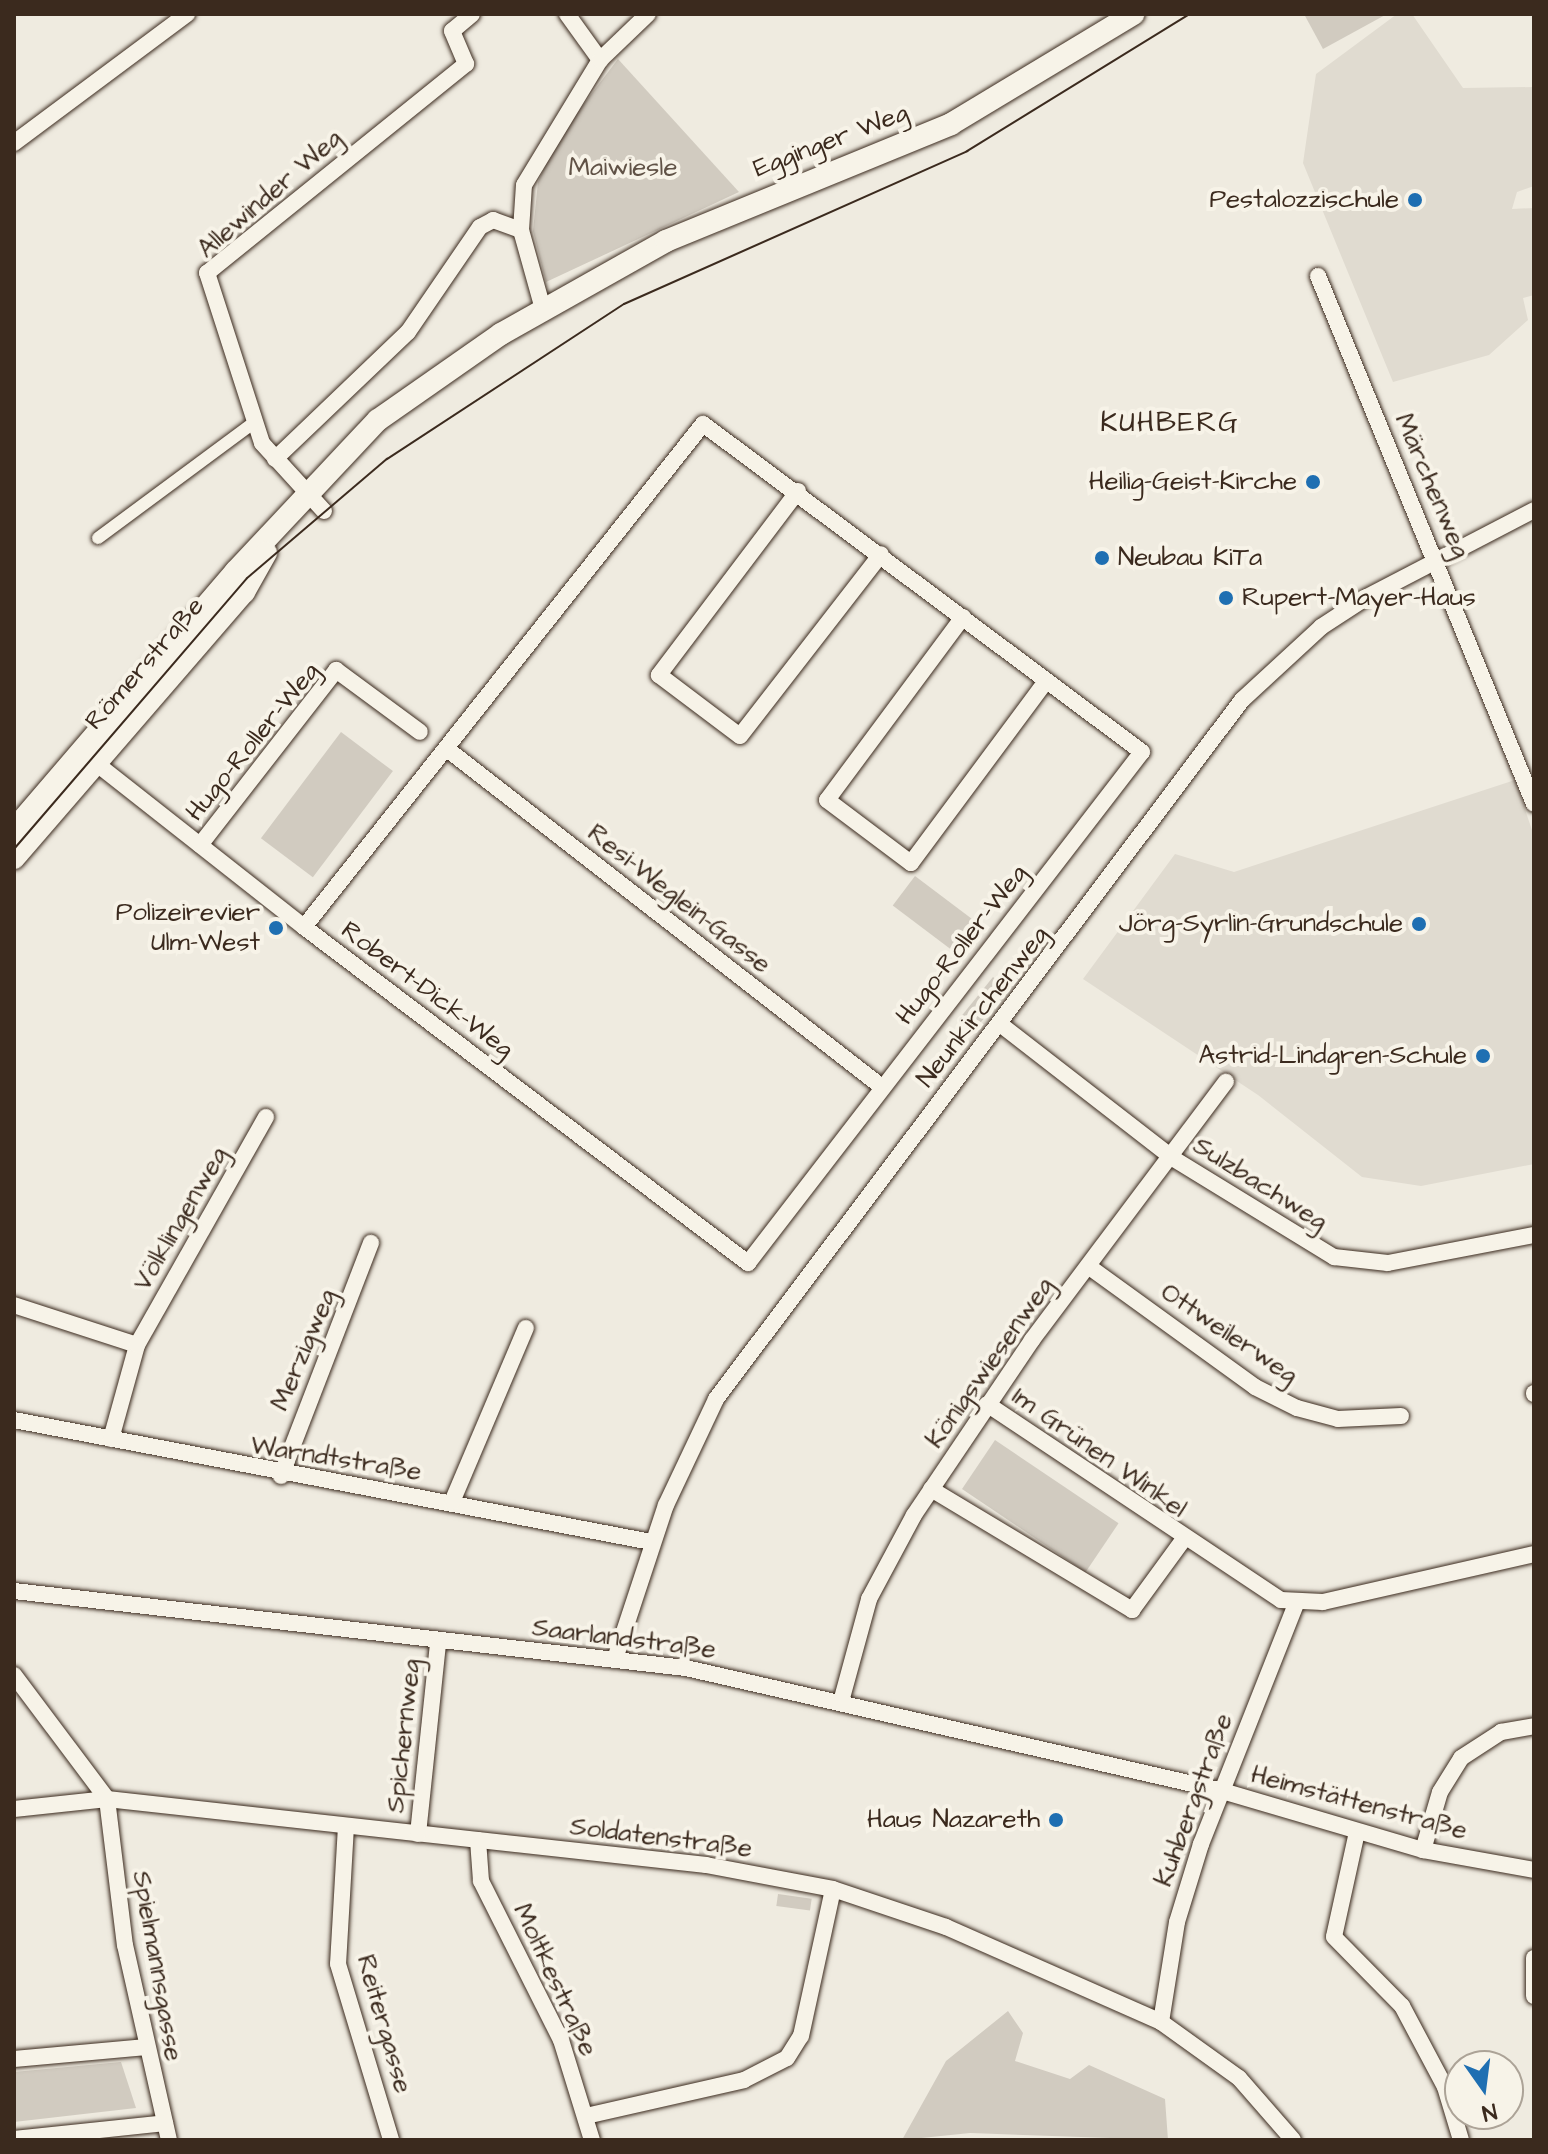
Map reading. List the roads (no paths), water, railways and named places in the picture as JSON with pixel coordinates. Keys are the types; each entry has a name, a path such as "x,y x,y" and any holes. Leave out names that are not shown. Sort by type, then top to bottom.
{"street":[{"path":"14,143 187,14"},
{"name":"Allewinder Weg","path":"306,497 275,459 255,422 207,273 466,64 452,31 472,14"},
{"path":"567,14 600,60"},
{"path":"543,309 521,230 524,185 600,60 648,14"},
{"name":"Egginger Weg","path":"543,309 753,201 951,124 1133,14"},
{"path":"275,459 373,371 422,312 480,227 493,220 521,230"},
{"name":"Märchenweg","path":"1318,276 1436,557 1534,804"},
{"name":"Römerstraße","path":"14,858 88,758 306,497 378,420 543,309"},
{"path":"98,538 255,422"},
{"name":"Hugo-Roller-Weg","path":"304,927 703,424 798,491 1142,752 748,1263"},
{"path":"798,491 659,675 740,736 881,554"},
{"path":"306,497 324,511"},
{"name":"Römerstraße","path":"14,830 88,758 244,592 306,497"},
{"name":"Neunkirchenweg","path":"615,1659 651,1542 736,1367 1000,1024 1242,700 1321,627 1436,557 1534,510"},
{"path":"963,617 827,800 911,863 1046,681"},
{"name":"Hugo-Roller-Weg","path":"200,845 336,670 420,732"},
{"name":"Resi-Weglein-Gasse","path":"447,749 882,1087"},
{"name":"Robert-Dick-Weg","path":"88,758 304,927 748,1263"},
{"name":"Sulzbachweg","path":"1000,1024 1174,1159 1299,1241 1358,1263 1534,1235"},
{"name":"Königswiesenweg","path":"842,1698 869,1599 931,1489 987,1404 1088,1266 1174,1159 1226,1082"},
{"name":"Völklingenweg","path":"111,1439 137,1345 266,1117"},
{"name":"Merzigweg","path":"281,1476 371,1243"},
{"name":"Ottweilerweg","path":"1088,1266 1255,1387 1297,1408 1338,1419 1401,1416"},
{"path":"14,1305 137,1345"},
{"path":"452,1502 526,1328"},
{"name":"Im Grünen Winkel","path":"987,1404 1263,1592 1297,1602 1534,1554"},
{"name":"Warndtstraße","path":"14,1420 281,1476 452,1502 651,1542"},
{"name":"Im Grünen Winkel","path":"931,1489 1132,1610 1183,1540"},
{"name":"Saarlandstraße","path":"14,1591 438,1644 615,1659 842,1698 1219,1790"},
{"name":"Kuhbergstraße","path":"1161,2022 1177,1922 1219,1790 1297,1602"},
{"name":"Spichernweg","path":"418,1834 438,1644"},
{"path":"14,1675 107,1799"},
{"path":"1423,1850 1440,1792 1461,1758 1501,1732 1534,1726"},
{"name":"Heimstättenstraße","path":"1219,1790 1423,1850 1534,1870"},
{"name":"Soldatenstraße","path":"14,1809 107,1799 706,1865 833,1889 964,1934 1161,2022 1239,2078 1293,2140"},
{"name":"Spielmannsgasse","path":"107,1799 146,2047 169,2140"},
{"name":"Reitergasse","path":"346,1826 338,1964 391,2140"},
{"path":"1357,1832 1334,1937 1402,2006 1445,2087 1461,2140"},
{"name":"Moltkestraße","path":"478,1840 481,1881 561,2040 592,2140"},
{"path":"586,2116 744,2080 787,2058 801,2036 833,1889"},
{"path":"1534,1958 1534,1996"},
{"path":"14,2059 146,2047"},
{"path":"14,2139 165,2123"}],"tram line":[{"path":"14,849 247,578 387,459 624,304 967,151 1190,14"}],"place":[{"name":"Pestalozzischule","path":"1415,200"},
{"name":"Heilig-Geist-Kirche","path":"1313,482"},
{"name":"Neubau KiTa","path":"1102,558"},
{"name":"Rupert-Mayer-Haus","path":"1226,598"},
{"name":"Jörg-Syrlin-Grundschule","path":"1419,924"},
{"name":"Polizeirevier Ulm-West","path":"276,928"},
{"name":"Astrid-Lindgren-Schule","path":"1483,1056"},
{"name":"Haus Nazareth","path":"1056,1820"}],"district":[{"name":"KUHBERG","path":"1170,423"}],"park label":[{"name":"Maiwiesle","path":"623,168"}]}
